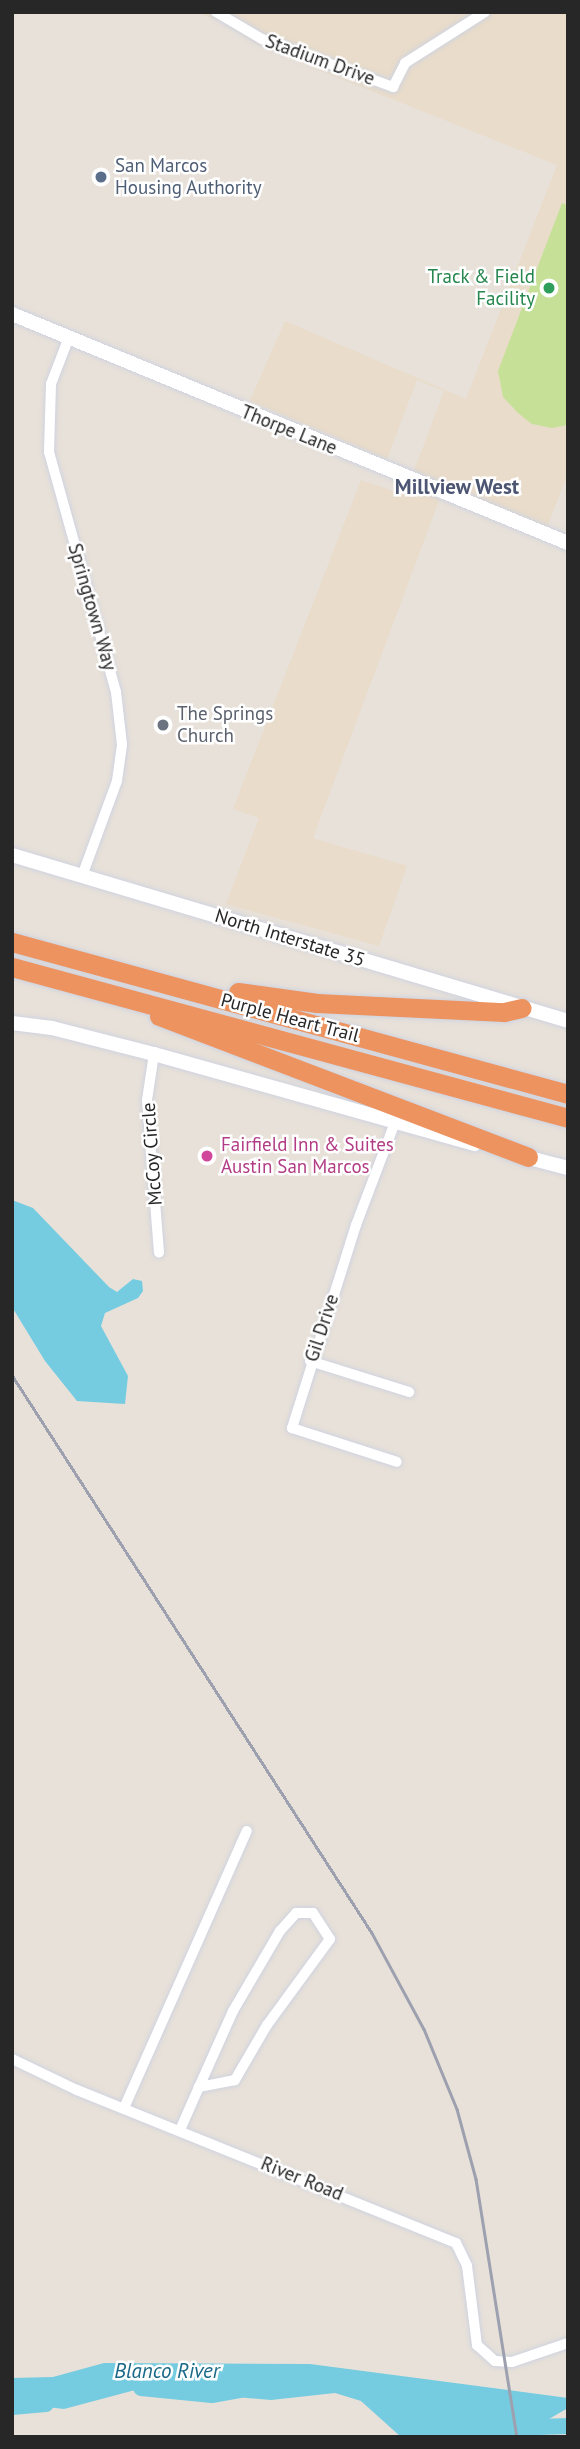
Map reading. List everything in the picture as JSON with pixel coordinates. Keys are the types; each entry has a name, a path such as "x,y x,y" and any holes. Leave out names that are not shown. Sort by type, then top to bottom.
{"highway":[{"name":"Purple Heart Trail","path":"12,942 568,1094"},
{"path":"39,949 282,999 504,1012 522,1008"},
{"name":"Purple Heart Trail","path":"12,967 568,1118"},
{"path":"93,988 528,1157"}],"main road":[{"name":"Thorpe Lane","path":"12,314 568,543"},
{"name":"North Interstate 35","path":"12,855 568,1021"},
{"path":"12,1023 52,1028 154,1054 394,1125 568,1168"}],"street":[{"name":"Stadium Drive","path":"216,12 262,39 393,87 405,63 485,12"},
{"name":"Springtown Way","path":"69,337 51,384 49,452 116,692 122,745 117,781 82,876"},
{"name":"McCoy Circle","path":"154,1054 147,1100 159,1254"},
{"name":"Gil Drive","path":"394,1125 310,1361 292,1429 397,1462"},
{"path":"310,1361 409,1392"},
{"path":"124,2108 247,1831"},
{"path":"180,2130 199,2087 233,2011 280,1931 296,1913 313,1913 330,1939 267,2025 235,2080 199,2087"},
{"name":"River Road","path":"12,2059 124,2108 456,2244 467,2266 477,2345 495,2361 512,2362 568,2343"}],"shaded area":[{"path":"196,12 568,12 568,472 547,528 444,487 313,838 407,866 379,946 226,904 259,818 233,809 361,480 405,495 444,391 417,380 387,459 250,401 285,321 466,399 557,165 257,45 222,22"}],"green space":[{"name":"Track & Field Facility","path":"562,203 568,205 568,425 552,428 532,424 518,413 503,397 498,371"}],"water":[{"path":"12,1200 33,1208 109,1287 117,1292 133,1279 142,1281 143,1291 138,1298 105,1313 101,1326 128,1376 125,1404 77,1401 45,1361 12,1307"},
{"path":"104,2363 310,2364 568,2398 568,2408 542,2423 501,2437 401,2437 361,2401 335,2393 271,2400 139,2389 64,2409 12,2403 12,2378 53,2377"}],"waterway":[{"name":"Blanco River","path":"141,2388 212,2395 240,2390"},
{"name":"Blanco River","path":"12,2407 46,2404"},
{"name":"Blanco River","path":"511,2428 568,2426"}],"railway":[{"path":"12,1375 372,1933 424,2029 457,2109 476,2179 517,2437"}],"place":[{"name":"San Marcos Housing Authority","path":"101,177"},
{"name":"Track & Field Facility","path":"549,288"},
{"name":"The Springs Church","path":"163,725"},
{"name":"Fairfield Inn & Suites Austin San Marcos","path":"207,1156"}],"district":[{"name":"Millview West","path":"457,487"}]}
